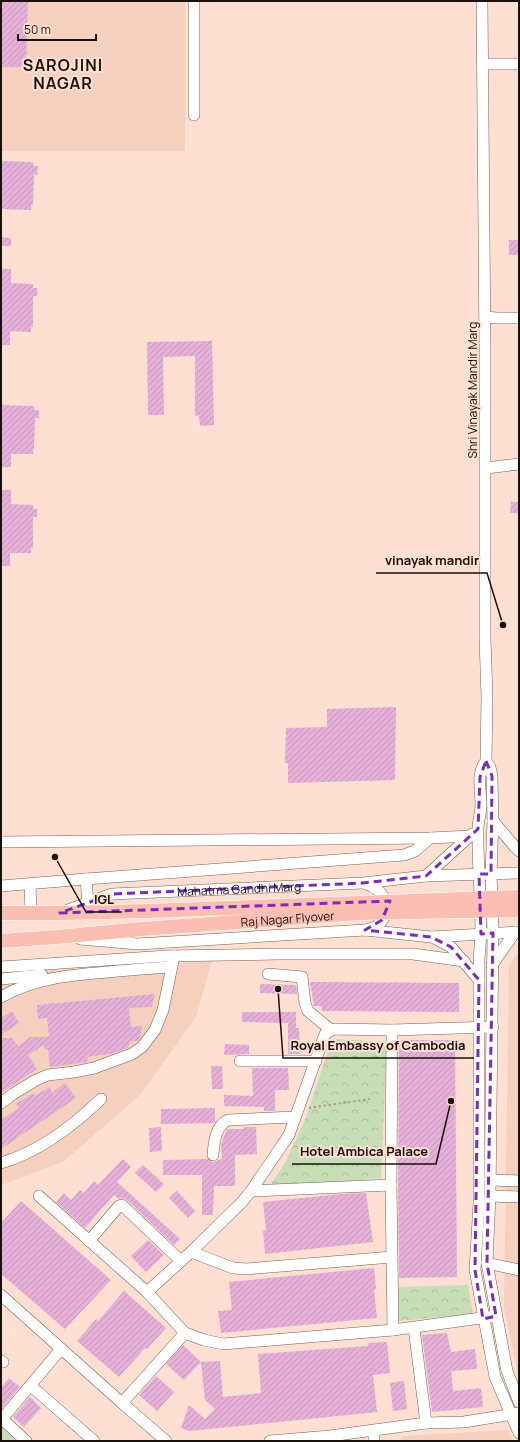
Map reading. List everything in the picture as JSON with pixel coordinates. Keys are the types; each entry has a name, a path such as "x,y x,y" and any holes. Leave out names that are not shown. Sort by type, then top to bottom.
{"main road":[{"name":"Raj Nagar Flyover","path":"60,913 519,897"},
{"name":"Raj Nagar Flyover","path":"57,937 142,929 360,913 519,910"},
{"name":"Mahatma Gandhi Marg","path":"1,913 60,913"},
{"path":"1,941 57,937"}],"street":[{"path":"194,1 194,115"},
{"name":"Shri Vinayak Mandir Marg","path":"474,832 481,807 480,777 482,766 486,761 486,468 482,1"},
{"path":"483,64 519,64"},
{"path":"485,317 519,318"},
{"path":"486,468 519,464"},
{"path":"486,761 490,767 492,776 493,820 491,874 493,933 493,1027 490,1196 487,1263 506,1371 519,1402"},
{"path":"493,820 519,851"},
{"path":"1,842 430,838 474,832"},
{"path":"474,832 479,874 481,934 479,980 479,1203 475,1270 495,1377 515,1414 519,1433"},
{"path":"426,876 474,832"},
{"path":"1,886 404,855 415,852 430,838"},
{"name":"Mahatma Gandhi Marg","path":"60,913 112,894 363,883 426,876 519,873"},
{"path":"86,879 88,903"},
{"path":"363,883 373,886 381,892 386,901 386,911 382,920 375,927 365,930"},
{"path":"30,884 31,913"},
{"path":"57,937 138,944 365,930 431,936 517,932"},
{"path":"492,965 517,932"},
{"path":"279,954 280,935"},
{"path":"431,936 451,947 479,980"},
{"path":"1,967 173,961 279,954 413,954 464,961"},
{"path":"1,979 173,961"},
{"path":"1,997 40,980 173,961"},
{"path":"1,1103 36,1080 48,1075 94,1068 132,1054 142,1047 155,1030 163,1010 173,961"},
{"path":"268,974 302,977 305,1002 308,1011 331,1030"},
{"path":"146,1292 191,1252 242,1202 251,1191 289,1135 325,1034 336,1029 392,1030 493,1027"},
{"path":"392,1030 391,1184 393,1330"},
{"path":"240,1061 316,1061"},
{"path":"1,1163 15,1159 45,1143 84,1116 101,1099"},
{"path":"213,1155 214,1140 221,1126 228,1120 297,1113"},
{"path":"490,1180 519,1181"},
{"path":"251,1191 391,1184"},
{"path":"39,1196 146,1292 185,1334 204,1340 223,1344 414,1328 496,1316"},
{"path":"490,1196 519,1197"},
{"path":"89,1241 119,1206 122,1205 181,1261"},
{"path":"191,1252 233,1268 246,1269 392,1257"},
{"path":"487,1263 519,1270"},
{"path":"1,1295 166,1441"},
{"path":"414,1328 426,1422"},
{"path":"122,1402 185,1334"},
{"path":"26,1441 1,1418 31,1386 61,1349"},
{"path":"31,1386 94,1441"},
{"path":"270,1441 330,1436 374,1436 426,1422 464,1422 515,1414"}],"path":[{"path":"297,1113 370,1099"}],"highlighted area":[{"path":"486,761 492,776 491,874 479,874 481,934 493,933 487,1263 496,1316 483,1319 475,1270 479,980 451,947 431,937 365,930 382,920 390,901 60,913 112,894 363,883 426,876 478,829 480,777"}],"shaded area":[{"path":"1,1 185,1 185,151 1,151"},
{"path":"519,951 519,1379 504,1307 509,965"},
{"path":"212,961 196,1017 141,1094 63,1162 1,1185 1,973"},
{"path":"508,1430 513,1441 401,1441 402,1436"}],"green space":[{"path":"332,1039 387,1042 381,1178 276,1190 271,1183 284,1165 305,1120"},
{"path":"468,1285 473,1314 399,1321 398,1287"},
{"path":"1,1425 18,1441 1,1441"}],"building":[{"path":"1,1 28,1 26,67 1,67"},
{"path":"1,161 33,162 33,166 38,166 37,175 34,174 33,205 31,205 31,210 1,209"},
{"path":"1,237 11,238 11,246 1,246"},
{"path":"509,240 519,240 519,255 509,255"},
{"path":"1,269 11,269 11,283 33,284 33,288 37,288 37,296 33,296 33,327 31,327 31,332 10,331 10,345 1,345"},
{"path":"212,341 214,425 200,426 199,415 195,416 195,356 163,357 164,415 148,415 147,342"},
{"path":"1,405 34,406 34,410 39,410 39,418 35,418 33,454 11,454 11,467 1,467"},
{"path":"1,490 11,490 11,504 33,505 33,509 37,509 37,517 33,517 33,548 31,548 31,553 10,553 10,566 1,566"},
{"path":"511,502 519,502 519,513 510,513"},
{"path":"396,707 395,780 288,783 288,763 285,763 286,728 327,727 327,709"},
{"path":"310,982 459,983 459,1012 322,1011 322,1006 314,1006"},
{"path":"260,984 296,985 297,994 260,993"},
{"path":"155,994 152,1007 129,1008 131,1027 142,1026 140,1038 138,1041 130,1041 128,1048 111,1054 87,1057 88,1062 50,1067 48,1050 45,1050 44,1045 28,1055 37,1069 1,1093 1,1038 12,1038 18,1046 30,1037 49,1037 47,1018 38,1019 37,1005"},
{"path":"12,1011 19,1023 1,1035 1,1018"},
{"path":"242,1012 296,1012 296,1028 299,1028 300,1054 288,1054 288,1023 242,1022"},
{"path":"399,1040 455,1040 457,1277 399,1278"},
{"path":"225,1044 249,1045 249,1054 224,1055"},
{"path":"211,1066 222,1066 223,1089 212,1089"},
{"path":"252,1068 288,1068 289,1090 275,1090 275,1111 264,1111 264,1107 224,1106 224,1095 253,1096"},
{"path":"65,1083 76,1098 1,1149 1,1120 19,1108 16,1104 33,1093 35,1096 49,1087 55,1096 54,1091"},
{"path":"215,1108 214,1123 161,1124 161,1109"},
{"path":"161,1127 162,1151 150,1152 149,1128"},
{"path":"244,1127 256,1127 257,1154 235,1155 235,1186 214,1186 213,1215 202,1215 202,1175 163,1175 163,1160 208,1159 213,1162 222,1159 221,1144 227,1129 244,1129"},
{"path":"123,1159 131,1167 117,1182 180,1239 174,1245 127,1200 123,1198 119,1199 114,1195 85,1228 56,1202 64,1193 71,1200 80,1190 84,1193 94,1181 98,1185"},
{"path":"143,1165 164,1184 156,1192 135,1173"},
{"path":"177,1191 195,1211 188,1218 169,1198"},
{"path":"366,1193 373,1242 265,1254 263,1231 266,1230 263,1202"},
{"path":"21,1201 111,1280 65,1329 1,1274 1,1223"},
{"path":"148,1240 164,1255 146,1272 131,1256"},
{"path":"374,1268 376,1289 374,1289 377,1318 221,1333 218,1311 232,1310 229,1282"},
{"path":"124,1291 166,1328 147,1349 145,1348 119,1377 77,1341 96,1319 98,1321"},
{"path":"447,1333 451,1352 475,1349 477,1369 451,1371 453,1391 481,1388 483,1407 432,1412 422,1335"},
{"path":"387,1342 390,1373 373,1375 377,1412 189,1431 181,1428 189,1405 205,1419 215,1409 205,1400 201,1362 220,1361 223,1397 261,1393 258,1354 368,1346 368,1343"},
{"path":"183,1345 201,1362 184,1380 166,1364"},
{"path":"156,1376 174,1392 157,1411 139,1395"},
{"path":"9,1378 20,1387 2,1408 1,1388"},
{"path":"404,1381 407,1409 393,1411 390,1383"},
{"path":"30,1397 41,1408 24,1427 13,1417"}],"place":[{"name":"vinayak mandir","path":"503,625"},
{"name":"IGL","path":"55,857"},
{"name":"Royal Embassy of Cambodia","path":"278,989"},
{"name":"Hotel Ambica Palace","path":"451,1101"}],"district":[{"name":"SAROJINI NAGAR","path":"63,74"}]}
